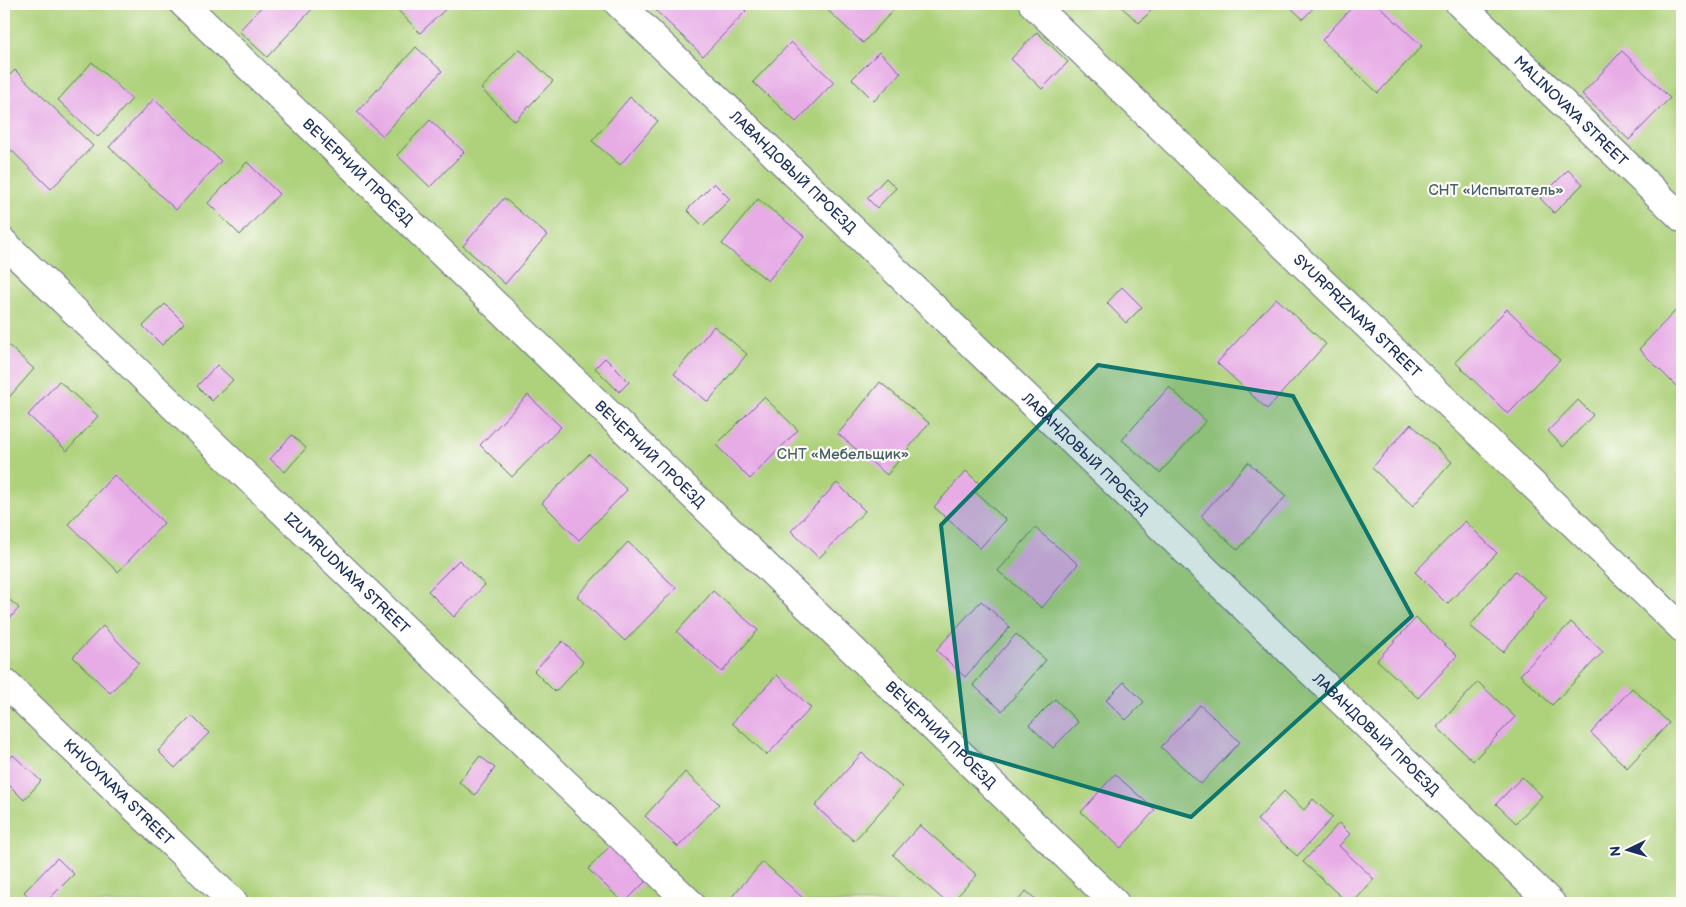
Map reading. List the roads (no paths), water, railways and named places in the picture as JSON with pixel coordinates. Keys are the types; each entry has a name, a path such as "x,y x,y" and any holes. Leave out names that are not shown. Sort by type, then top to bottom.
{"street":[{"name":"ВЕЧЕРНИЙ ПРОЕЗД","path":"184,4 1115,903"},
{"name":"ЛАВАНДОВЫЙ ПРОЕЗД","path":"619,4 1551,903"},
{"name":"SYURPRIZNAYA STREET","path":"1033,4 1682,628"},
{"name":"MALINOVAYA STREET","path":"1460,4 1682,218"},
{"name":"IZUMRUDNAYA STREET","path":"4,243 690,903"},
{"name":"KHVOYNAYA STREET","path":"4,682 234,903"}],"park label":[{"name":"СНТ «Испытатель»","path":"1496,190"},
{"name":"СНТ «Мебельщик»","path":"843,454"}]}
